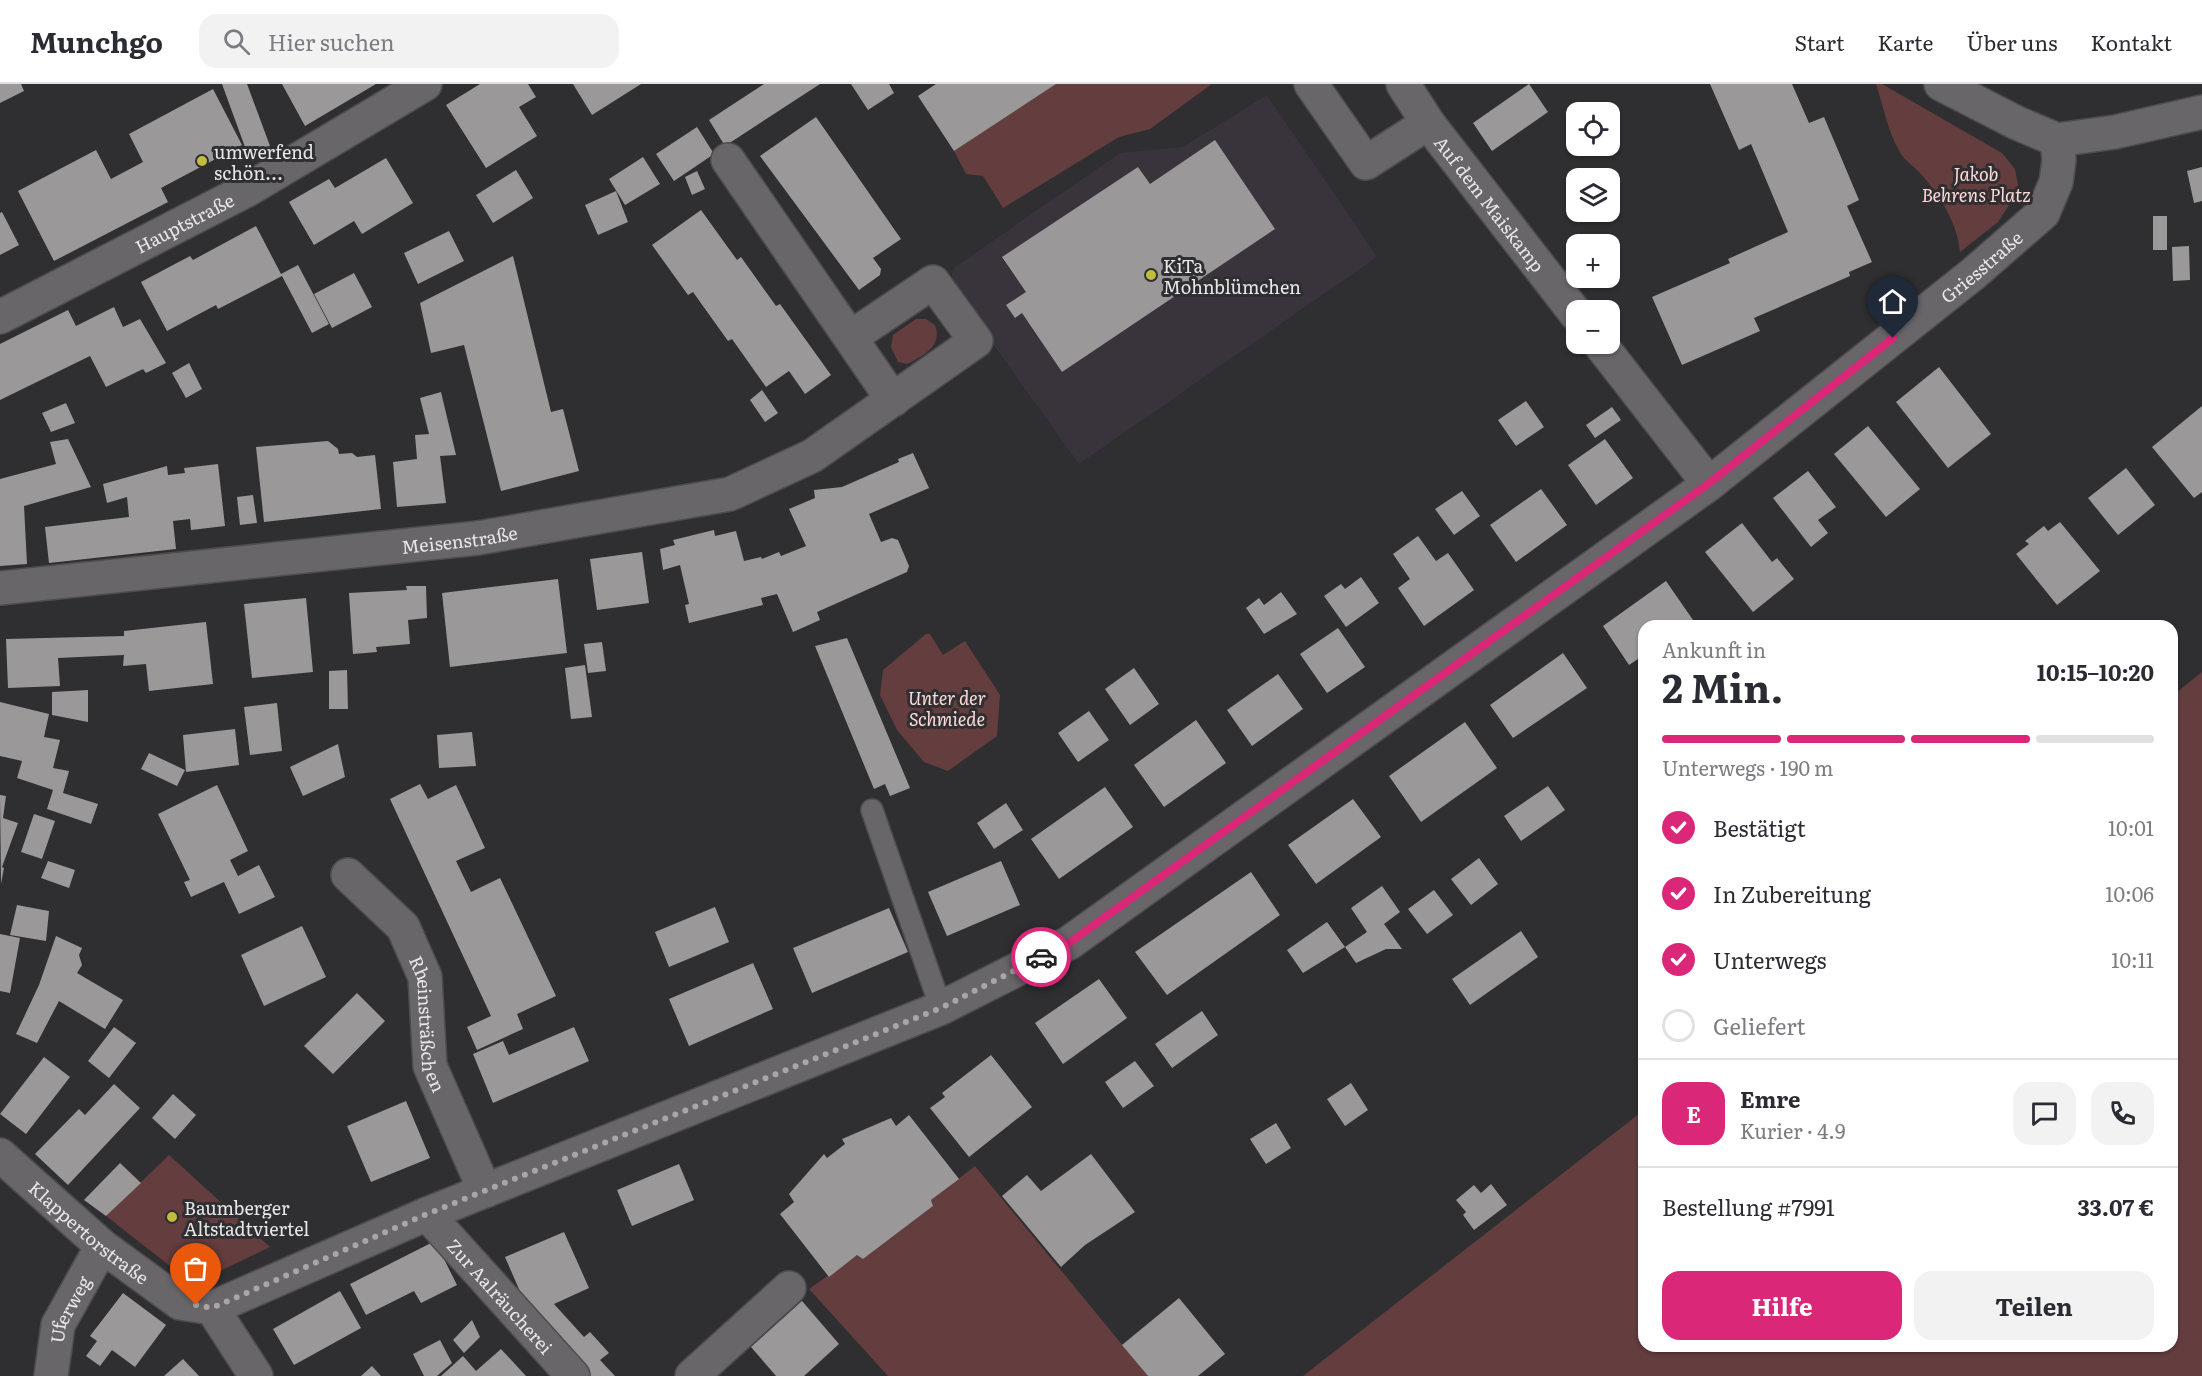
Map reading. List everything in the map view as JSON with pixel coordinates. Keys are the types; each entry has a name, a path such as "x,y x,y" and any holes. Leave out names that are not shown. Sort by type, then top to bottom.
{"street":[{"name":"Hauptstraße","path":"0,317 247,190 425,84"},
{"name":"Auf dem Maiskamp","path":"1311,84 1366,164 1428,123"},
{"name":"Auf dem Maiskamp","path":"1403,84 1428,123 1566,301"},
{"path":"1941,84 2017,123 2057,140 2115,132 2202,112"},
{"name":"Griesstraße","path":"212,1308 427,1214 941,1008 1069,943 1708,484 1973,274 2043,213 2056,182 2059,160 2057,140"},
{"path":"728,160 892,400"},
{"name":"Meisenstraße","path":"0,588 478,538 730,494 812,456 976,341 933,282 851,338"},
{"path":"1608,354 1708,484"},
{"name":"Rheinsträßchen","path":"348,874 403,927 425,977 430,1066 485,1191"},
{"name":"Klappertorstraße","path":"0,1155 102,1246 180,1303 212,1308"},
{"name":"Zur Aalräucherei","path":"427,1214 573,1376"},
{"name":"Uferweg","path":"51,1376 58,1325 102,1246"},
{"path":"692,1376 789,1288"},
{"path":"212,1308 256,1376"}],"lane":[{"path":"872,810 941,1008"}],"shaded area":[{"name":"KiTa Mohnblümchen","path":"1267,95 1377,257 1079,464 949,283 955,267 1120,153 1183,147"}],"green space":[{"path":"1056,84 1212,84 1150,129 1119,137 1003,208 983,176 966,174 954,151"},
{"name":"Jakob Behrens Platz","path":"1876,84 1882,84 2002,153 2015,169 2019,190 1998,222 1960,252 1956,231 1941,201 1921,174 1904,158 1894,141"},
{"path":"916,319 926,319 935,325 937,332 934,344 907,364 898,362 891,347 893,335"},
{"name":"Unter der Schmiede","path":"926,634 930,634 943,655 965,641 1000,695 997,736 948,771 924,762 897,730 880,695 883,670"},
{"path":"2202,672 2202,1376 1303,1376 1638,1115 1638,1352 2178,1352 2178,691"},
{"path":"169,1155 270,1247 193,1284 106,1216"},
{"path":"975,1166 1148,1376 888,1376 809,1289 857,1255 863,1259 933,1206 931,1200"}],"building":[{"path":"0,84 21,84 24,91 0,103"},
{"path":"222,84 247,84 270,146 249,158"},
{"path":"282,84 376,84 305,126"},
{"path":"480,84 528,84 536,97 519,107 537,136 486,168 446,105"},
{"path":"573,84 641,84 592,115"},
{"path":"764,84 820,84 725,146 709,120"},
{"path":"851,84 889,84 894,93 868,110"},
{"path":"936,84 1056,84 954,151 918,96"},
{"path":"1529,84 1548,112 1492,151 1473,123"},
{"path":"1710,84 1792,84 1809,123 1824,117 1859,200 1847,206 1872,262 1849,272 1850,276 1754,318 1760,331 1682,365 1652,297 1730,263 1728,259 1788,232 1751,144 1739,150"},
{"path":"213,89 242,145 161,188 168,202 54,261 18,191 96,150 111,179 143,162 129,134"},
{"path":"816,117 901,239 873,258 881,269 880,275 859,290 760,156"},
{"path":"697,127 714,154 674,181 656,154"},
{"path":"1215,140 1275,229 1062,372 1022,313 1015,318 1006,305 1026,292 1002,257 1138,167 1150,184"},
{"path":"643,157 660,184 625,205 609,179"},
{"path":"386,158 413,203 362,234 354,221 314,245 289,202 329,179 335,188"},
{"path":"2202,167 2202,201 2194,203 2187,171"},
{"path":"516,170 533,198 493,223 476,195"},
{"path":"697,171 705,189 692,195 685,177"},
{"path":"616,191 628,222 598,235 585,205"},
{"path":"701,210 737,260 741,257 776,306 780,304 831,375 805,394 789,371 766,387 732,339 728,341 693,292 688,295 652,245"},
{"path":"2,212 19,245 0,255 0,213"},
{"path":"2153,216 2167,216 2167,250 2153,250"},
{"path":"256,226 281,274 298,265 329,324 312,333 282,276 218,309 216,305 167,331 141,282 190,256 193,260"},
{"path":"449,231 464,261 418,284 404,253"},
{"path":"2189,246 2190,280 2173,281 2172,247"},
{"path":"513,256 551,412 563,409 579,471 501,491 464,345 431,353 420,303"},
{"path":"354,273 372,307 332,328 314,294"},
{"path":"114,307 123,327 140,319 166,363 146,373 143,369 106,387 90,356 0,400 0,344 68,310 76,326"},
{"path":"189,363 202,389 186,398 172,373"},
{"path":"1939,367 1991,434 1948,468 1896,402"},
{"path":"762,390 778,413 765,422 750,400"},
{"path":"441,392 456,455 440,456 446,503 397,507 393,462 417,459 415,435 429,434 420,398"},
{"path":"1526,401 1544,427 1516,446 1498,420"},
{"path":"66,403 75,423 51,432 42,413"},
{"path":"2202,406 2202,492 2194,498 2152,447"},
{"path":"1612,407 1621,420 1595,438 1586,425"},
{"path":"1868,426 1920,489 1886,517 1834,454"},
{"path":"68,439 91,487 24,506 27,564 0,566 0,479 56,464 50,442"},
{"path":"1605,439 1633,478 1596,505 1568,465"},
{"path":"328,441 338,449 339,454 352,453 357,457 375,455 381,509 264,522 256,447"},
{"path":"913,453 929,488 869,514 881,542 892,538 898,540 909,566 907,572 817,612 820,620 793,632 777,594 761,598 763,605 689,623 685,605 689,604 680,565 663,570 660,549 675,545 673,540 714,530 715,536 736,531 744,561 761,557 762,559 779,552 781,556 806,546 789,509 815,498 814,490 842,487 899,462 898,459"},
{"path":"218,464 225,526 191,530 190,519 173,521 176,549 49,563 45,527 129,517 127,497 107,503 103,484 167,466 168,475 185,473 184,468"},
{"path":"2126,468 2155,505 2118,535 2088,498"},
{"path":"1808,471 1836,507 1818,520 1828,533 1811,547 1773,498"},
{"path":"1541,489 1567,525 1516,562 1490,525"},
{"path":"1462,491 1480,516 1454,535 1435,509"},
{"path":"253,495 257,523 240,525 237,497"},
{"path":"2060,522 2100,571 2057,605 2016,554 2029,544 2025,541 2044,526 2048,531"},
{"path":"1742,523 1772,562 1777,558 1794,579 1753,612 1705,552"},
{"path":"1418,536 1436,561 1448,553 1474,590 1424,626 1398,588 1410,579 1393,554"},
{"path":"642,552 649,603 597,610 590,559"},
{"path":"1361,577 1379,603 1346,627 1324,596 1341,584 1345,589"},
{"path":"558,579 567,653 450,667 442,593"},
{"path":"1666,581 1693,620 1638,620 1638,659 1629,665 1603,626"},
{"path":"406,586 426,586 427,618 408,620 410,644 376,647 377,652 353,654 349,593 407,590"},
{"path":"1281,592 1297,614 1264,634 1246,608 1259,598 1264,605"},
{"path":"306,598 313,672 252,678 244,604"},
{"path":"206,622 213,684 149,691 146,664 123,666 124,655 58,658 60,686 8,688 6,639 124,636 124,631"},
{"path":"1338,628 1365,667 1327,693 1300,654"},
{"path":"847,638 910,788 890,796 885,784 874,789 815,646"},
{"path":"602,642 606,671 588,673 584,644"},
{"path":"1563,653 1587,688 1513,738 1490,705"},
{"path":"585,665 592,717 571,719 565,668"},
{"path":"1134,668 1159,704 1130,725 1105,689"},
{"path":"347,670 348,709 329,709 329,671"},
{"path":"1278,674 1303,709 1252,746 1227,710"},
{"path":"88,690 88,722 52,715 52,692"},
{"path":"0,702 49,714 44,737 60,740 53,768 69,771 63,793 98,804 91,824 47,809 53,790 17,778 22,761 0,756"},
{"path":"277,703 282,751 250,755 244,707"},
{"path":"1089,711 1109,740 1078,762 1058,733"},
{"path":"1196,720 1226,763 1164,807 1134,765"},
{"path":"1465,722 1497,768 1421,822 1389,776"},
{"path":"235,729 239,765 186,772 183,735"},
{"path":"472,732 476,766 439,768 437,735"},
{"path":"338,744 345,777 303,796 290,767"},
{"path":"149,753 185,770 177,786 141,769"},
{"path":"420,784 428,799 456,785 485,848 456,861 471,892 500,878 556,996 517,1014 523,1029 477,1050 467,1027 491,1016 390,799"},
{"path":"217,785 248,851 230,860 238,876 259,865 275,897 239,914 224,882 191,897 184,882 190,880 158,814"},
{"path":"1548,786 1565,810 1521,841 1504,816"},
{"path":"1105,787 1133,827 1059,879 1031,839"},
{"path":"0,795 6,796 3,818 18,823 2,867 4,868 1,884"},
{"path":"1353,799 1381,837 1316,884 1288,845"},
{"path":"1006,803 1023,830 994,849 977,823"},
{"path":"34,814 55,821 42,859 21,852"},
{"path":"1479,858 1498,884 1471,905 1451,879"},
{"path":"48,861 75,870 69,888 41,878"},
{"path":"1001,861 1020,905 947,936 928,892"},
{"path":"1251,872 1280,915 1167,995 1135,952"},
{"path":"1382,886 1400,912 1384,924 1402,949 1386,949 1356,963 1345,947 1367,932 1351,908"},
{"path":"1434,890 1453,915 1427,934 1408,909"},
{"path":"17,905 49,911 46,941 10,935"},
{"path":"715,907 729,942 669,967 655,932"},
{"path":"889,908 908,952 812,993 793,948"},
{"path":"1327,922 1345,947 1303,973 1287,950"},
{"path":"302,926 326,977 264,1006 241,955"},
{"path":"1521,931 1538,957 1470,1005 1452,979"},
{"path":"0,934 20,938 10,993 0,991"},
{"path":"56,936 82,948 79,955 82,965 77,973 123,1000 105,1029 59,1001 37,1043 16,1034 39,985"},
{"path":"753,963 773,1009 689,1046 669,999"},
{"path":"1099,979 1127,1018 1063,1064 1035,1023"},
{"path":"357,993 385,1021 333,1074 304,1046"},
{"path":"1202,1011 1218,1035 1172,1068 1155,1044"},
{"path":"114,1027 136,1043 109,1078 88,1061"},
{"path":"574,1027 589,1061 493,1103 473,1054 503,1041 509,1055"},
{"path":"991,1055 1032,1107 969,1157 930,1108 945,1097 942,1093"},
{"path":"44,1057 70,1077 26,1134 0,1114"},
{"path":"1135,1061 1154,1086 1123,1108 1105,1082"},
{"path":"1351,1083 1368,1110 1345,1126 1327,1099"},
{"path":"114,1084 140,1108 68,1185 35,1154 79,1109 85,1115"},
{"path":"173,1094 196,1115 175,1139 152,1118"},
{"path":"406,1101 430,1158 371,1182 347,1126"},
{"path":"909,1115 959,1179 931,1200 933,1206 863,1259 857,1255 829,1277 780,1214 794,1202 789,1194 824,1154 827,1158 845,1144 842,1139 891,1118 896,1126"},
{"path":"1276,1123 1291,1148 1266,1164 1250,1139"},
{"path":"1091,1154 1135,1212 1085,1245 1061,1267 1002,1196 1027,1175 1041,1191"},
{"path":"120,1163 141,1183 106,1216 84,1200"},
{"path":"679,1164 694,1200 632,1226 617,1190"},
{"path":"1491,1184 1507,1205 1474,1230 1463,1215 1466,1212 1456,1200 1474,1185 1481,1193"},
{"path":"564,1232 589,1288 554,1304 584,1337 590,1332 609,1353 600,1360 615,1376 587,1376 528,1310 505,1257"},
{"path":"435,1241 457,1285 421,1303 414,1291 366,1315 350,1284"},
{"path":"340,1291 361,1328 294,1365 273,1329"},
{"path":"123,1293 166,1325 135,1367 112,1350 100,1366 86,1356 97,1341 90,1336"},
{"path":"1179,1298 1225,1354 1198,1376 1148,1376 1122,1345"},
{"path":"802,1301 839,1344 804,1376 776,1376 751,1347"},
{"path":"472,1320 480,1337 464,1353 453,1340"},
{"path":"440,1340 452,1363 437,1376 424,1376 413,1354"},
{"path":"501,1349 526,1376 441,1376 463,1356 476,1371"},
{"path":"183,1359 199,1376 164,1376"},
{"path":"372,1366 381,1376 361,1376"}],"way so far":[{"path":"196,1305 212,1308 427,1214 941,1008 1041,957"}],"place":[{"name":"umwerfend schön...","path":"202,161"},
{"name":"KiTa Mohnblümchen","path":"1151,275"},
{"name":"Baumberger Altstadtviertel","path":"172,1217"}],"route":[{"path":"1041,957 1069,943 1660,519 1708,484 1893,338"}]}
